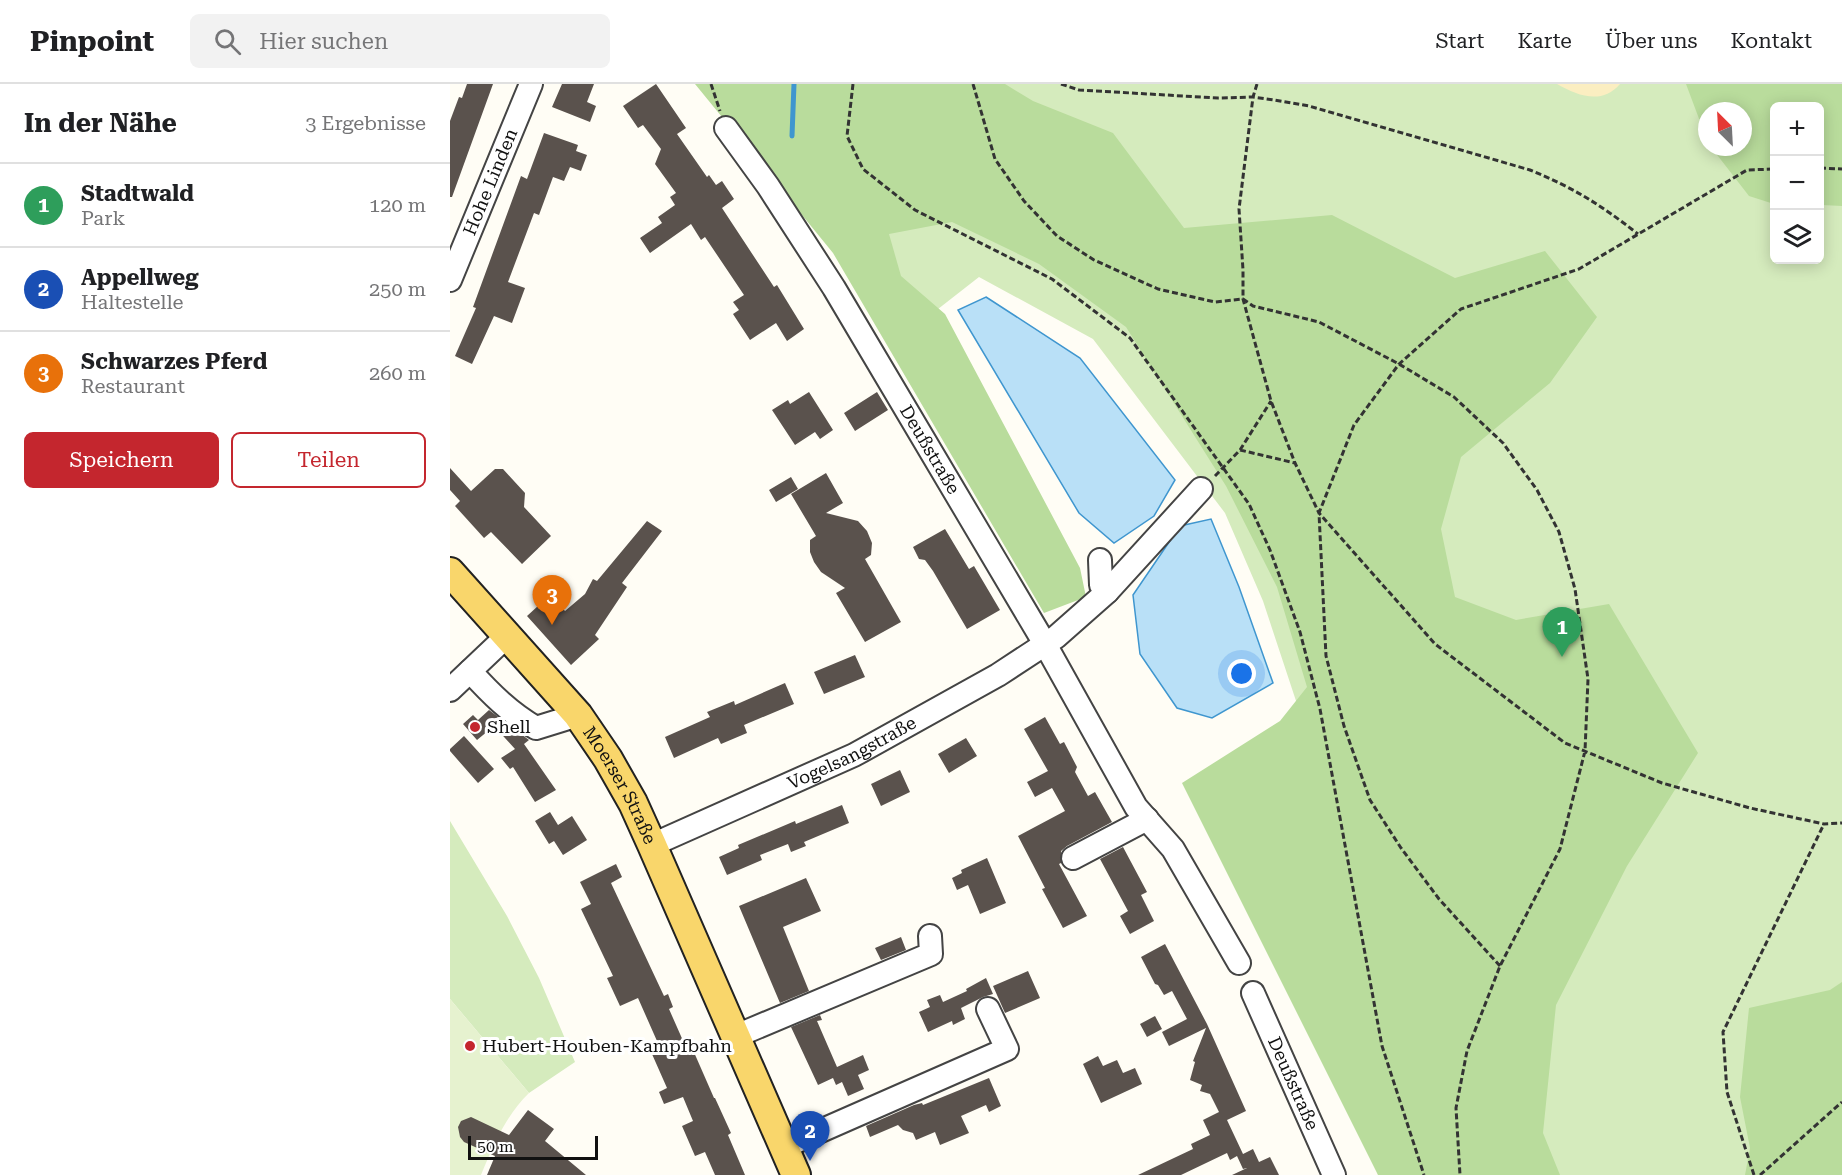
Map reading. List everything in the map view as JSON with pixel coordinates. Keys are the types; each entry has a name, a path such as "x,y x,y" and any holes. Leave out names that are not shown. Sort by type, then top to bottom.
{"main road":[{"name":"Moerser Straße","path":"450,572 578,715 608,759 633,803 652,845 796,1175"}],"street":[{"name":"Hohe Linden","path":"450,280 531,84"},
{"name":"Deußstraße","path":"726,128 768,186 834,288 1045,644 1137,807 1173,849 1239,963"},
{"name":"Vogelsangstraße","path":"652,845 854,755 998,675 1056,637 1107,592 1201,489"},
{"path":"1101,560 1101,585 1107,592"},
{"path":"450,690 508,635"},
{"path":"470,671 516,717 536,728 578,715"},
{"path":"1072,858 1147,819"},
{"path":"736,1036 931,954 930,936"},
{"name":"Deußstraße","path":"1252,993 1334,1175"},
{"path":"784,1147 1007,1049 988,1009"}],"path":[{"path":"711,84 726,128"},
{"path":"853,84 848,136 864,169 915,210 1052,279 1130,338 1249,504 1270,550 1300,632 1320,709 1382,1046 1424,1175"},
{"path":"973,84 995,159 1024,201 1057,236 1094,260 1158,289 1215,302 1243,299 1253,306 1319,322 1399,364 1454,397 1503,443 1537,490 1559,532 1575,589 1588,679 1585,751 1560,849 1500,966 1467,1051 1456,1108 1460,1175"},
{"path":"1061,84 1079,90 1097,92 1218,98 1253,97 1309,106 1530,170 1565,184 1603,207 1638,235"},
{"path":"1257,84 1253,97 1239,209 1243,299 1271,401 1295,464 1319,513 1435,644 1565,743 1662,783 1750,808 1824,824 1842,823"},
{"path":"1824,168 1842,169"},
{"path":"1500,966 1439,899 1401,848 1370,800 1344,726 1326,656 1319,513 1354,425 1399,364 1461,309 1579,269 1747,170 1770,169"},
{"path":"1201,489 1240,450 1271,401"},
{"path":"1240,450 1295,464"},
{"path":"1754,1175 1727,1092 1723,1032 1824,824"},
{"path":"1760,1175 1842,1102"}],"green space":[{"path":"695,84 1005,84 1033,101 1113,133 1184,228 1332,215 1455,278 1545,251 1597,317 1550,383 1461,457 1441,529 1455,597 1516,620 1609,604 1698,753 1627,866 1556,1005 1543,1133 1560,1175 1378,1175 1182,783 1280,721 1307,687 1277,587 1226,486 1126,327 1039,264 952,222 889,234 901,276 945,314 1080,568 1086,597 1044,613 833,253"},
{"path":"741,84 1842,84 1842,1175 1378,1175 1300,713 1263,601 1225,513 1093,339 979,277 915,327"},
{"path":"1686,84 1842,84 1842,206 1824,205 1824,102 1770,102 1770,203 1749,196 1718,156 1752,156 1752,102 1698,102 1698,116"},
{"path":"450,821 507,916 539,978 575,1062 529,1093 450,999"},
{"path":"1842,982 1842,1175 1745,1175 1750,1148 1740,1097 1749,1008 1830,990"},
{"name":"Hubert-Houben-Kampfbahn","path":"450,999 529,1093 507,1121 481,1175 450,1175"}],"sand":[{"path":"1557,84 1620,84 1606,95 1590,96 1581,95"}],"water":[{"path":"986,297 1080,358 1175,480 1154,516 1114,543 1079,513 958,310"},
{"path":"1211,519 1239,587 1273,683 1212,718 1177,708 1140,654 1133,595 1180,526"}],"building":[{"path":"467,84 493,84 452,197 450,197 450,121 459,97 462,98"},
{"path":"562,84 594,84 587,102 596,106 590,122 552,107"},
{"path":"656,84 686,128 677,134 707,177 709,175 716,185 722,181 734,199 722,208 774,287 777,285 804,329 787,341 776,323 750,340 733,314 739,310 733,302 744,295 705,237 701,240 691,224 650,253 640,238 662,223 658,217 675,205 670,197 676,193 655,164 661,149 643,125 638,128 623,106"},
{"path":"544,133 578,145 576,151 587,155 581,171 570,167 564,181 553,177 539,215 534,213 508,282 525,288 512,323 494,316 472,364 455,356 476,308 473,307 521,176 527,179"},
{"path":"809,392 833,430 820,439 815,432 795,445 772,410 788,400 790,404"},
{"path":"877,392 888,410 855,431 844,413"},
{"path":"450,468 471,491 495,469 503,469 525,493 524,507 551,536 522,564 491,532 484,538 455,506 460,501 450,490"},
{"path":"826,473 843,503 826,513 858,521 867,531 872,543 871,555 865,559 901,622 865,642 836,593 845,588 821,572 814,562 810,552 810,540 816,536 791,494"},
{"path":"791,477 798,489 776,502 769,490"},
{"path":"647,521 662,531 622,583 627,587 595,635 599,639 571,665 527,616 550,595 565,611 585,594 593,579 597,581"},
{"path":"945,529 969,569 974,566 1000,610 967,629 933,571 925,560 919,559 913,547"},
{"path":"855,655 865,677 824,694 814,672"},
{"path":"785,683 794,704 744,725 747,733 721,744 718,738 674,758 665,737 710,717 707,712 734,701 735,705"},
{"path":"489,710 529,740 524,744 556,790 535,802 513,767 510,769 501,758 515,749 494,726 477,740 463,724 473,715 478,720"},
{"path":"1045,717 1060,744 1064,742 1077,767 1075,772 1088,796 1095,792 1112,822 1061,851 1061,863 1059,864 1087,916 1063,928 1018,836 1065,811 1052,788 1035,797 1027,782 1048,771 1024,729"},
{"path":"464,736 494,769 478,783 450,751"},
{"path":"966,738 977,756 949,773 938,754"},
{"path":"900,770 910,792 881,806 871,784"},
{"path":"842,805 849,823 804,842 806,846 791,852 788,844 760,855 762,860 727,875 719,857 739,848 738,845 795,821 796,824"},
{"path":"550,812 558,825 572,816 587,840 563,855 554,841 549,844 535,821"},
{"path":"1123,847 1147,892 1141,895 1154,921 1130,934 1120,916 1128,911 1100,859"},
{"path":"987,858 1006,903 980,914 968,885 957,890 952,878 962,873 961,870"},
{"path":"616,864 622,877 611,883 664,996 668,994 673,1007 669,1009 688,1052 693,1050 715,1098 731,1133 728,1135 745,1175 715,1175 705,1152 695,1156 682,1126 693,1121 683,1097 664,1104 659,1092 667,1088 648,1045 657,1041 638,998 620,1006 607,978 613,976 581,909 591,904 580,882"},
{"path":"806,878 821,911 783,927 809,991 780,1003 739,906"},
{"path":"901,937 906,950 881,960 875,948"},
{"path":"1165,944 1207,1024 1246,1111 1227,1120 1243,1154 1253,1149 1259,1162 1270,1157 1279,1175 1232,1175 1247,1168 1243,1169 1237,1156 1230,1160 1227,1153 1181,1175 1138,1175 1193,1149 1191,1144 1210,1135 1203,1120 1219,1112 1210,1094 1200,1091 1202,1085 1190,1080 1195,1062 1193,1061 1206,1028 1169,1046 1162,1032 1187,1019 1172,991 1164,995 1155,984 1141,957"},
{"path":"1028,971 1040,998 1005,1013 993,986"},
{"path":"986,978 993,994 961,1008 965,1019 953,1025 952,1021 928,1032 919,1012 930,1007 927,1000 940,995 943,1002 967,991 966,989"},
{"path":"820,1015 822,1020 817,1021 837,1067 863,1055 869,1070 858,1075 864,1089 848,1096 842,1082 836,1085 833,1078 818,1085 791,1027"},
{"path":"1155,1016 1162,1029 1147,1037 1140,1024"},
{"path":"1098,1056 1103,1066 1117,1060 1123,1073 1135,1068 1142,1084 1101,1103 1083,1064"},
{"path":"989,1078 1001,1106 989,1112 986,1105 961,1116 969,1133 940,1145 935,1132 916,1140 913,1133 903,1130 898,1125 870,1137 866,1126 914,1105 922,1103 923,1105"},
{"path":"528,1110 554,1129 545,1141 586,1175 487,1175 495,1156 464,1142 460,1137 458,1127 461,1121 471,1117 509,1135"}],"waterway":[{"path":"792,136 794,84"}],"place":[{"name":"Schwarzes Pferd","path":"552,625"},
{"name":"Stadtwald","path":"1562,657"},
{"name":"Shell","path":"475,727"},
{"name":"Hubert-Houben-Kampfbahn","path":"470,1046"},
{"name":"Appellweg","path":"810,1161"}]}
